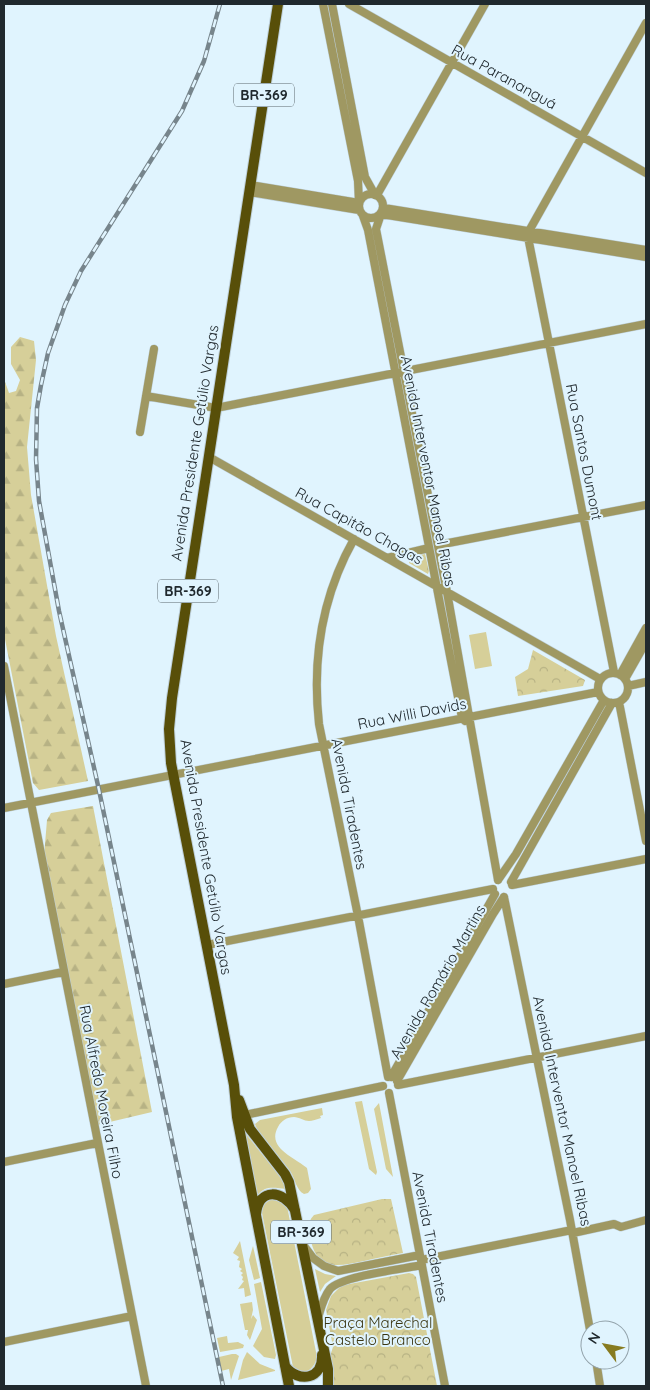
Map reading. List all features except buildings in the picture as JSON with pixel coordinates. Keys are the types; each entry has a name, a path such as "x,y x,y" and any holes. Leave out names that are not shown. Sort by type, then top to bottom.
{"main road":[{"name":"Avenida Presidente Getúlio Vargas","path":"278,4 169,715 169,749 235,1092 236,1117 255,1218 289,1386"},
{"name":"Avenida Presidente Getúlio Vargas","path":"235,1092 256,1138 290,1182 328,1370 328,1386"},
{"path":"255,1218 260,1201 265,1196 271,1194 286,1198 297,1212"},
{"path":"285,1365 289,1371 297,1376 309,1377 317,1371 322,1362 321,1334"}],"street":[{"name":"Avenida Interventor Manoel Ribas","path":"323,4 365,177 376,195"},
{"name":"Avenida Interventor Manoel Ribas","path":"332,4 350,121 360,210 368,230 395,372 433,547 447,592 466,717"},
{"name":"Rua Parananguá","path":"349,4 451,64 646,173"},
{"path":"376,195 485,4"},
{"path":"529,234 646,23"},
{"path":"249,189 360,210 373,219 382,211 382,201 376,195 365,195 360,210"},
{"path":"382,211 529,234 609,248 646,257"},
{"name":"Avenida Interventor Manoel Ribas","path":"382,211 376,228 403,371 438,586 470,728 498,880"},
{"name":"Rua Santos Dumont","path":"529,234 583,518 622,678"},
{"path":"609,248 646,250"},
{"path":"146,396 216,408 646,324"},
{"path":"140,432 154,348"},
{"name":"Rua Capitão Chagas","path":"209,457 600,678"},
{"path":"387,558 433,547 646,505"},
{"name":"Avenida Tiradentes","path":"354,540 338,571 330,593 320,638 317,668 317,704 323,746 394,1080"},
{"path":"494,891 498,880 552,800 612,702 626,695 622,678 646,628"},
{"path":"622,678 646,642"},
{"name":"Rua Alfredo Moreira Filho","path":"4,666 146,1386"},
{"path":"646,682 607,674 600,678 598,682 598,692 612,702 646,842"},
{"name":"Rua Willi Davids","path":"4,808 598,692"},
{"path":"494,891 498,896 508,896 512,888 511,884 552,800"},
{"path":"498,880 503,878 511,884 646,859"},
{"path":"207,945 494,891"},
{"name":"Avenida Romário Martins","path":"437,1004 494,891"},
{"name":"Avenida Interventor Manoel Ribas","path":"504,897 573,1231 588,1320"},
{"name":"Avenida Romário Martins","path":"394,1080 437,1004 504,897"},
{"path":"4,984 63,972"},
{"path":"394,1080 395,1091 389,1093 383,1086 385,1079 394,1080 536,1058 646,1036"},
{"path":"244,1115 383,1086"},
{"name":"Avenida Tiradentes","path":"389,1093 445,1386"},
{"path":"4,1162 97,1143"},
{"path":"304,1246 313,1258 324,1266 338,1271 421,1260 614,1224 622,1227 646,1220"},
{"path":"318,1318 322,1301 330,1288 343,1280 421,1260"},
{"path":"4,1342 132,1316"},
{"path":"598,1370 600,1386"}],"green space":[{"path":"20,337 34,341 36,360 27,447 31,495 56,636 88,781 39,790 33,783 4,634 4,379 9,393 16,391 20,380 11,364 11,347"},
{"path":"425,554 428,574 409,563 412,556"},
{"path":"486,632 492,666 475,669 469,635"},
{"path":"533,650 585,680 583,686 518,696 515,677 528,669"},
{"path":"93,806 152,1112 97,1125 44,856 47,820 51,813"},
{"path":"362,1101 377,1172 376,1175 369,1169 355,1102"},
{"path":"379,1103 393,1177 386,1169 374,1109"},
{"path":"322,1108 323,1115 320,1116 321,1118 309,1121 294,1117 289,1118 279,1125 275,1134 279,1147 307,1168 311,1189 308,1193 304,1194 299,1190 286,1165 266,1143 255,1124 260,1120"},
{"path":"245,1133 287,1185 286,1189 267,1189 260,1192 257,1196"},
{"path":"382,1199 391,1199 403,1253 338,1265 324,1262 319,1258 314,1251 309,1230 310,1221 314,1215"},
{"path":"270,1200 277,1200 287,1206 317,1357 314,1365 304,1372 293,1367 262,1213 263,1205"},
{"path":"240,1241 251,1295 245,1297 244,1288 238,1289 244,1281 241,1275 243,1273 240,1271 242,1269 239,1267 240,1261 237,1260 239,1257 233,1253"},
{"path":"253,1246 260,1278 254,1280 249,1260"},
{"path":"315,1269 325,1274 336,1276 325,1284 320,1292"},
{"name":"Praça Marechal Castelo Branco","path":"409,1273 416,1277 437,1386 333,1386 334,1377 330,1356 333,1347 326,1310 331,1296 344,1285"},
{"path":"261,1282 276,1355 275,1359 264,1357 253,1346 262,1329 254,1284"},
{"path":"252,1302 251,1319 253,1315 257,1320 250,1340 247,1335 248,1330 245,1330 240,1304"},
{"path":"227,1336 228,1343 238,1342 244,1345 243,1348 220,1352 217,1338"},
{"path":"247,1352 260,1364 275,1371 238,1380"},
{"path":"232,1354 239,1356 231,1380 229,1369 221,1371 219,1357"}],"railway":[{"path":"220,4 204,61 182,111 81,271 65,305 48,353 41,385 37,408 36,459 39,501 59,611 99,790 223,1386"}]}
